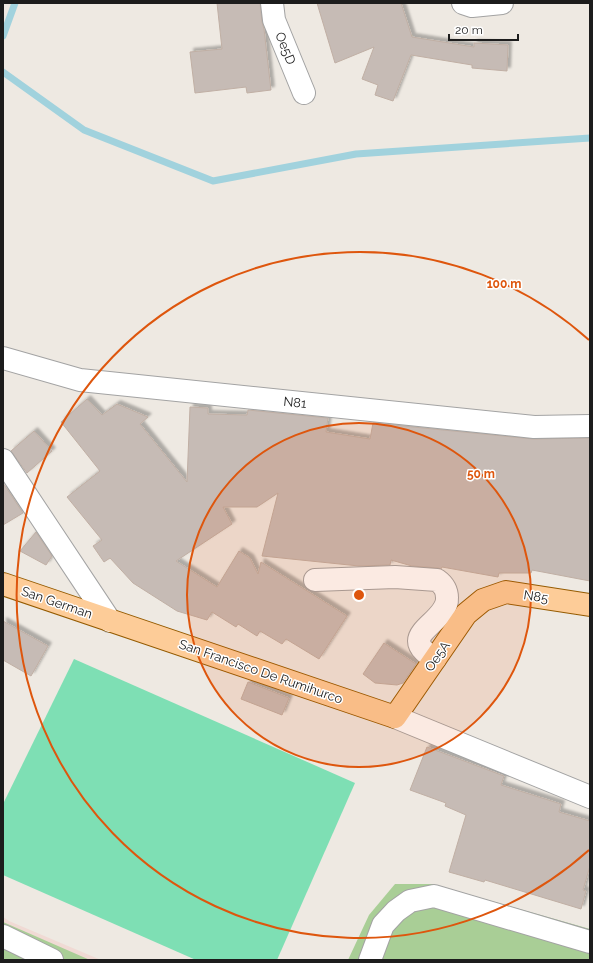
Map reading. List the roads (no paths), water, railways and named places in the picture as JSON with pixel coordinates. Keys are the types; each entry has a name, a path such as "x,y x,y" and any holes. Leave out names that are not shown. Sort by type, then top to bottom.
{"main road":[{"name":"San German","path":"3,584 110,620"},
{"name":"N85","path":"483,600 506,592 590,605"},
{"name":"Oe5A","path":"395,716 466,614 483,600"},
{"name":"San Francisco De Rumihurco","path":"110,620 395,716"}],"street":[{"name":"Oe5D","path":"272,3 274,20 304,93"},
{"path":"463,3 472,6 502,3"},
{"name":"N81","path":"3,358 80,380 534,427 590,426"},
{"path":"3,460 110,620"},
{"path":"315,580 395,577 437,580 442,583 446,588 448,601 445,608 421,635 419,641 421,648 435,659"},
{"name":"San Francisco De Rumihurco","path":"395,716 590,797"},
{"path":"370,960 383,925 396,911 410,901 434,896 590,942"},
{"path":"3,936 52,960"}],"waterway":[{"path":"3,36 15,3"},
{"path":"3,72 84,130 213,181 356,154 590,138"}]}
